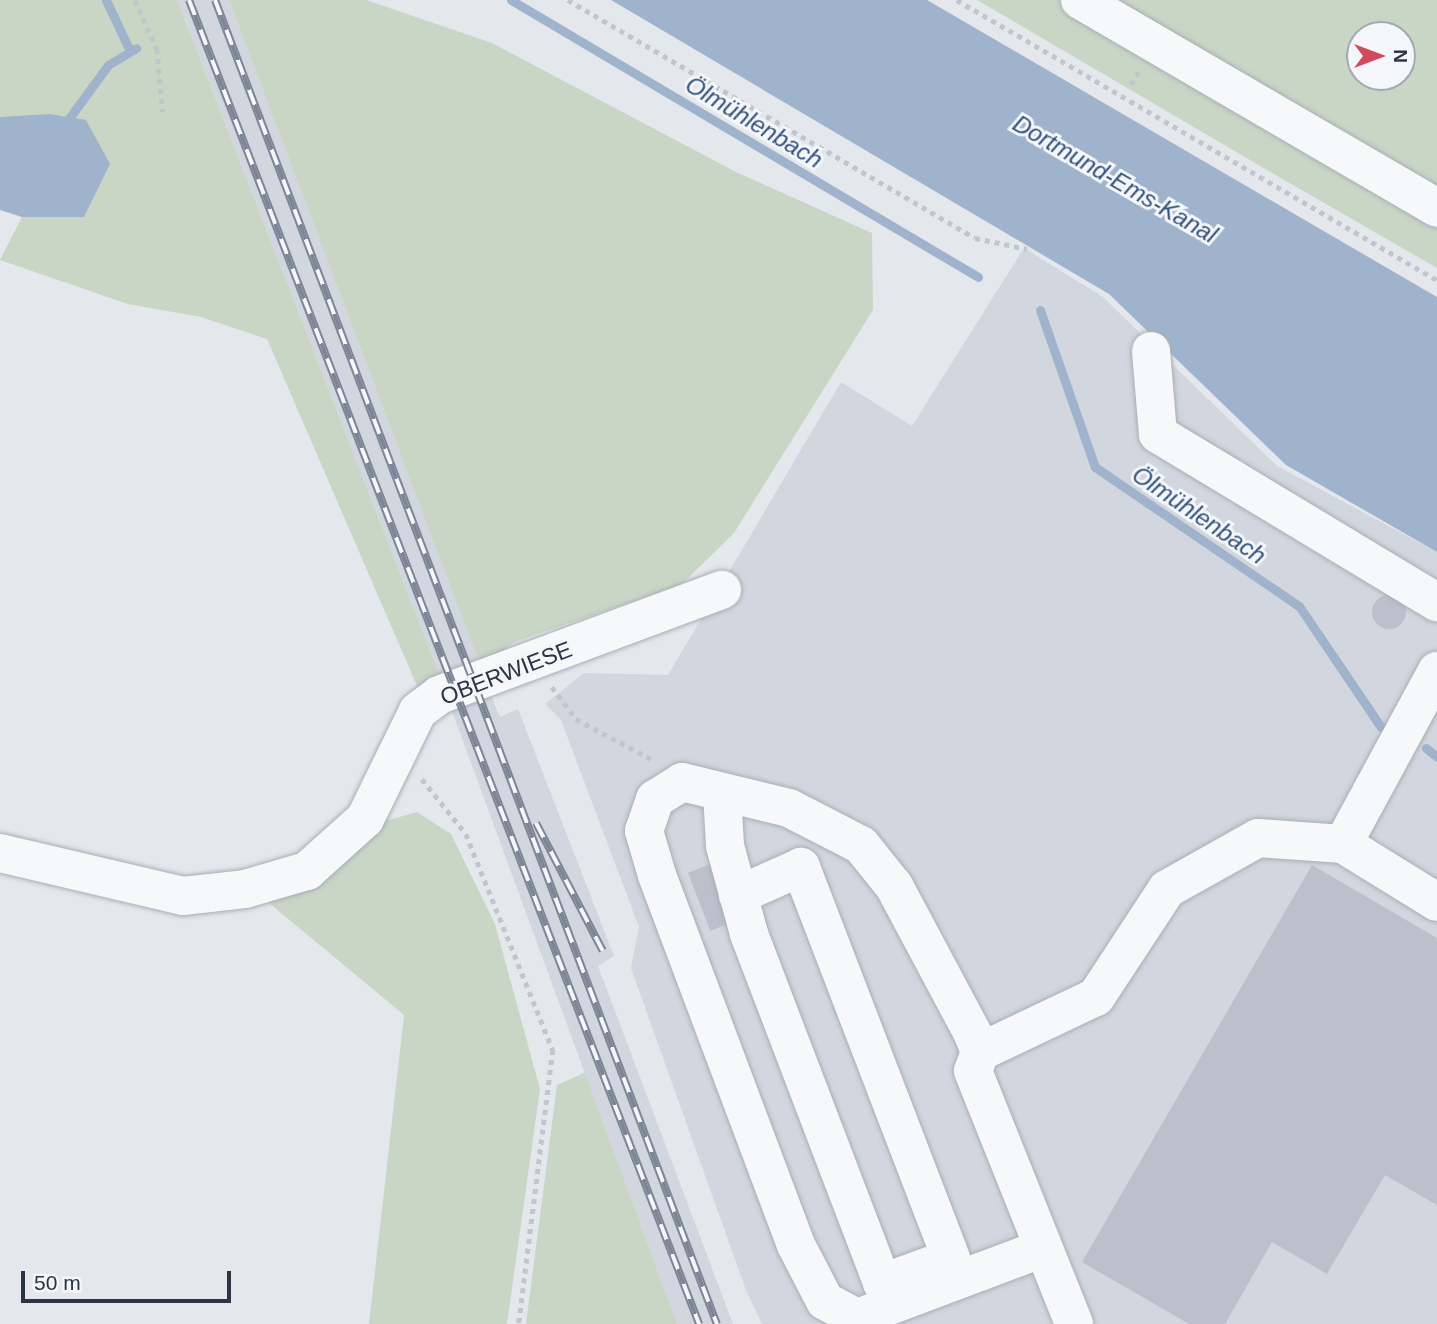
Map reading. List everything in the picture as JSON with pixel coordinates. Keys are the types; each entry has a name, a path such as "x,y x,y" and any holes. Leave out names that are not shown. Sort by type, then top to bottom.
{"lane":[{"path":"1080,0 1437,208"},
{"path":"1151,351 1158,434 1437,602"},
{"name":"OBERWIESE","path":"0,853 183,896 245,889 307,871 365,819 418,712 439,695 540,661 722,590"},
{"path":"1343,844 1437,671"},
{"path":"980,1052 894,886 861,845 789,807 682,782 655,799 644,831 791,1233 825,1301 857,1318 1041,1249"},
{"path":"722,792 725,846 738,895 882,1283 951,1258 801,867 738,895"},
{"path":"1074,1324 1041,1249 973,1071 980,1052 1096,997 1167,889 1258,838 1343,844 1437,902"}],"path":[{"path":"135,0 158,49 163,112"},
{"path":"568,0 975,238 1027,249"},
{"path":"957,0 1437,280"},
{"path":"540,661 576,719 682,782"},
{"path":"439,798 466,834 553,1050 519,1324"}],"shaded area":[{"path":"177,0 229,0 480,665 441,679"},
{"path":"1024,248 1103,297 1277,466 1437,552 1437,1324 762,1324 746,1290 631,968 639,927 561,720 545,704 584,673 668,675 841,382 912,426"},
{"path":"488,689 500,717 518,709 614,956 598,966 733,1324 677,1324 449,703"}],"green space":[{"path":"0,0 177,0 441,679 418,688 267,339 201,317 128,304 0,260 22,217 84,217 11,117 0,117"},
{"path":"229,0 366,0 492,43 736,172 872,233 873,310 734,533 681,585 517,641 480,665"},
{"path":"977,0 1437,0 1437,268 1267,170"},
{"path":"417,812 451,834 495,924 540,1089 507,1324 369,1324 404,1015 263,898 382,822"},
{"path":"585,1073 677,1324 526,1324 557,1085"}],"water":[{"name":"Dortmund-Ems-Kanal","path":"611,0 927,0 1437,297 1437,552 1286,465 1109,294"},
{"path":"50,114 86,120 110,164 84,217 22,217 0,210 0,117"}],"building":[{"path":"1389,595 1401,600 1406,612 1401,624 1389,629 1377,624 1372,612 1377,600"},
{"path":"716,862 738,920 710,931 688,873"},
{"path":"1312,865 1437,938 1437,1205 1385,1175 1327,1274 1272,1242 1225,1324 1189,1324 1082,1262"}],"waterway":[{"path":"106,0 130,51"},
{"name":"Ölmühlenbach","path":"511,0 978,277"},
{"name":"Ölmühlenbach","path":"70,117 108,65 136,48"},
{"name":"Ölmühlenbach","path":"1040,310 1095,467 1299,606 1381,727"},
{"name":"Ölmühlenbach","path":"1426,748 1437,757"}],"railway":[{"path":"189,0 699,1324"},
{"path":"215,0 717,1324"},
{"path":"536,823 603,951"}]}
